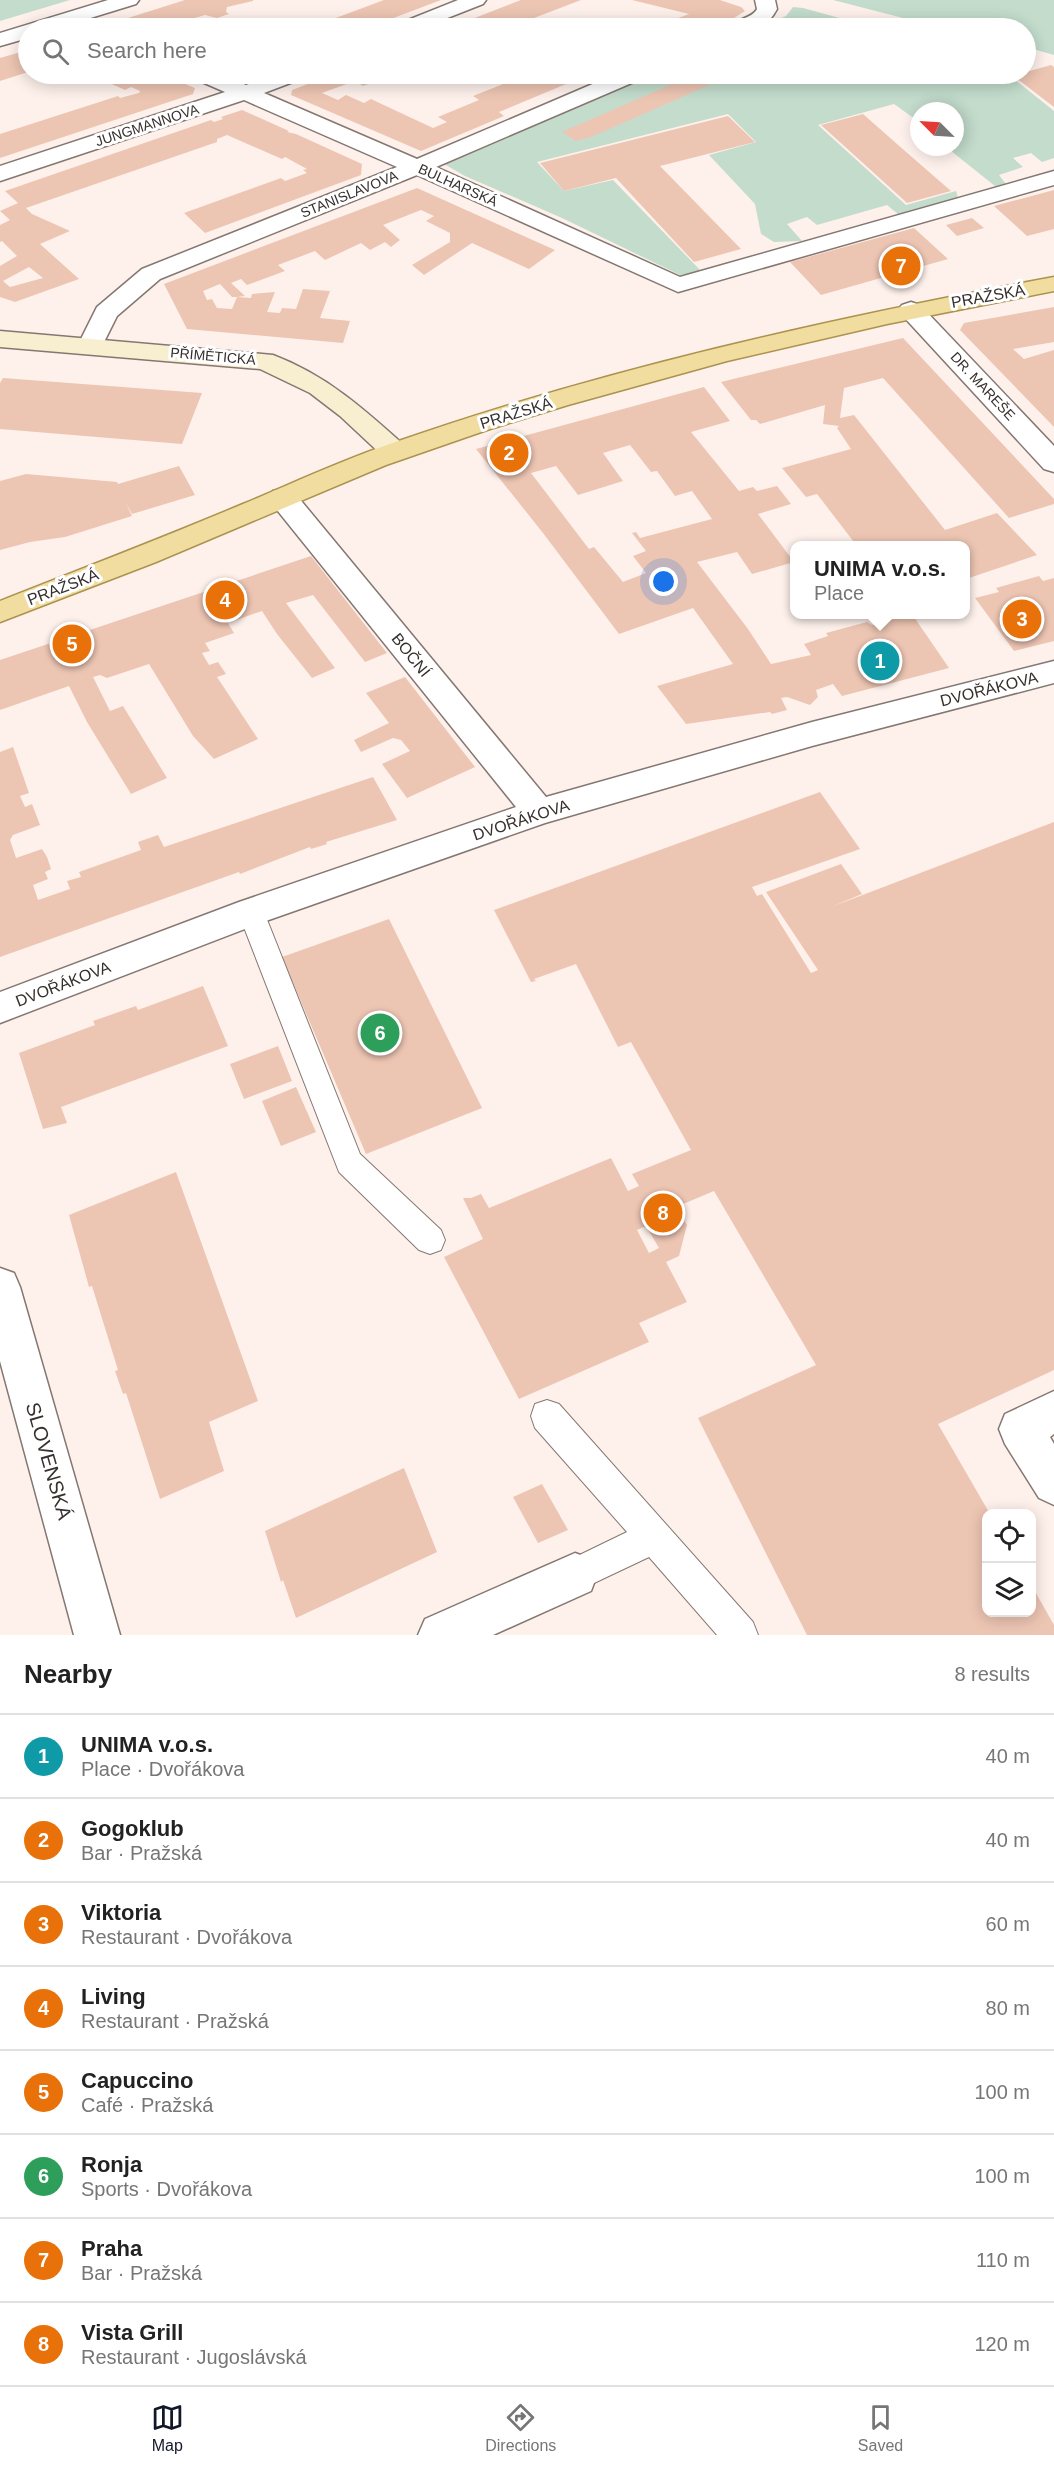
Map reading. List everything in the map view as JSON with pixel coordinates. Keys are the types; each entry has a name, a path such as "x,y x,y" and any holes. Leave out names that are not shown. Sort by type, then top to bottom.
{"main road":[{"name":"PRAŽSKÁ","path":"0,612 395,452 610,384 735,350 911,310 1054,284"},
{"name":"PŘÍMĚTICKÁ","path":"0,339 264,361 290,369 326,390 395,452"}],"street":[{"path":"72,18 129,0"},
{"path":"430,18 476,0"},
{"path":"762,18 767,9 765,0"},
{"path":"0,40 18,34"},
{"name":"BULHARSKÁ","path":"227,84 417,166 678,285 1054,178"},
{"name":"JUNGMANNOVA","path":"0,174 266,84"},
{"name":"STANISLAVOVA","path":"91,345 106,312 151,274 417,166 610,84"},
{"name":"DR. MAREŠE","path":"911,310 1054,463"},
{"name":"BOČNÍ","path":"283,498 539,812"},
{"name":"DVOŘÁKOVA","path":"0,1008 251,912 539,812 812,734 1054,672"},
{"name":"SLOVENSKÁ","path":"0,1287 97,1635"},
{"path":"1054,1412 1020,1429 1054,1483"},
{"path":"441,1635 575,1575"}],"lane":[{"path":"251,912 349,1163 430,1240"},
{"path":"547,1416 740,1635"},
{"path":"575,1575 654,1537"}],"green space":[{"path":"0,0 70,0 0,21"},
{"path":"833,0 1054,0 1054,55 1036,50 1036,18 903,18"},
{"path":"793,7 840,18 781,18"},
{"path":"630,84 1020,84 1054,111 1054,158 1042,162 1031,153 1013,158 1023,167 999,175 1006,184 995,186 957,156 964,156 964,102 910,102 910,116 894,104 818,125 906,205 956,191 958,198 899,215 887,205 817,225 807,217 787,224 802,241 774,242 761,234 755,204 709,155 756,142 728,114 537,162 564,191 613,180 702,272 680,275 562,218 465,176 444,164"}],"building":[{"path":"185,0 253,0 227,7 226,12 229,14 217,18 205,15 194,18 128,18"},
{"path":"384,0 441,0 393,18 336,18"},
{"path":"521,0 581,0 534,18 475,18"},
{"path":"632,0 720,0 741,7 745,11 734,18 678,18 689,14"},
{"path":"18,53 18,75 0,81 0,58"},
{"path":"1051,65 1054,67 1054,107 1024,84 1036,84 1036,69"},
{"path":"112,84 185,84 195,88 193,94 0,158 0,134 140,91 131,87 125,90"},
{"path":"308,84 347,84 322,93 338,100 346,95 364,103 371,99 433,128 447,122 438,117 479,100 473,96 503,84 566,84 499,112 504,116 421,151 291,95 292,90"},
{"path":"672,84 711,84 591,137 576,141 562,132"},
{"path":"242,110 362,164 361,175 205,233 184,213 281,178 285,181 307,173 303,170 307,169 285,157 282,159 227,135 217,139 217,142 26,208 32,214 70,231 40,244 79,279 15,302 0,297 0,266 17,256 2,241 0,242 0,225 10,220 0,211 18,203 5,191 211,120 214,122 223,119 221,117","holes":["29,267 43,278 10,287 3,281"]},
{"path":"863,114 951,191 907,203 821,125"},
{"path":"728,116 755,142 660,166 741,249 694,262 616,178 564,191 540,163"},
{"path":"417,188 555,250 529,269 472,243 424,275 412,265 450,242 450,233 426,221 434,216 421,210 383,225 400,240 391,247 385,242 370,250 361,243 325,260 315,251 278,265 285,271 247,285 241,279 231,283 245,296 237,297 251,298 252,294 275,292 267,312 280,313 282,308 296,309 303,289 330,291 320,318 350,321 343,343 187,329 164,284","holes":["220,284 232,297 237,297 232,309 217,308 212,299 207,300 203,291"]},
{"path":"1054,190 1054,229 1027,236 994,206"},
{"path":"972,218 984,228 957,236 946,225"},
{"path":"914,228 948,259 821,295 790,262"},
{"path":"1054,307 1054,342 1013,349 1024,359 1054,350 1054,427 960,330 964,323"},
{"path":"903,338 1054,499 1054,504 1009,518 883,378 844,388 840,418 854,415 945,530 997,513 1037,555 970,578 970,541 853,541 817,494 806,497 782,468 851,449 837,428 839,426 823,424 825,405 760,424 756,420 751,420 721,382"},
{"path":"3,378 202,393 182,444 0,429 0,383"},
{"path":"704,387 730,421 691,432 739,491 753,487 757,491 777,486 791,504 758,514 790,557 790,563 752,574 737,552 697,562 748,629 771,664 811,655 804,644 828,636 826,633 867,622 872,625 894,619 915,619 949,668 842,696 833,684 816,690 818,697 810,705 787,697 781,698 787,710 772,714 770,712 686,724 657,686 733,664 693,608 619,634 476,449","holes":["630,445 651,472 657,471 675,496 692,491 712,519 640,538 636,532 632,533 646,551 633,556 646,573 623,582 594,547 589,549 531,473 556,466 578,495 623,481 603,453"]},
{"path":"179,466 195,495 132,514 126,503 132,516 65,537 30,542 0,550 0,481 26,474 117,482 118,484"},
{"path":"311,556 387,653 365,662 313,595 286,603 335,668 312,678 262,611 228,623 234,633 205,643 210,651 202,653 209,665 218,662 226,674 217,677 258,739 214,759 193,736 149,664 107,678 100,675 93,677 110,711 123,706 167,778 131,794 87,722 69,686 0,710 0,660"},
{"path":"1039,576 1043,581 1054,578 1054,641 1014,651 975,598 999,592 996,588"},
{"path":"405,677 475,767 407,798 382,764 410,751 401,740 393,738 361,752 354,740 389,723 366,693"},
{"path":"13,747 29,793 20,796 25,807 32,804 40,825 13,835 10,840 16,858 42,849 47,857 51,869 45,872 48,879 33,885 38,900 70,889 67,881 81,877 79,872 141,850 138,842 158,835 164,847 373,777 397,820 326,842 327,844 311,849 310,847 240,874 239,872 0,957 0,752"},
{"path":"820,792 860,849 752,887 757,896 762,894 811,973 818,970 766,892 841,864 862,894 831,907 1054,822 1054,1370 938,1424 987,1509 982,1509 982,1617 1036,1617 1036,1593 1054,1625 1054,1635 807,1635 698,1418 816,1365 714,1191 676,1207 687,1225 679,1256 666,1262 687,1302 639,1323 649,1342 519,1399 444,1257 483,1239 463,1198 481,1194 489,1208 611,1158 628,1191 639,1186 632,1174 691,1150 631,1042 618,1047 576,964 531,982 494,910","holes":["646,1226 659,1248 649,1253 637,1230"]},
{"path":"389,919 482,1108 366,1154 282,957"},
{"path":"203,986 228,1046 61,1107 67,1123 43,1129 19,1053 95,1025 93,1021 136,1006 138,1010"},
{"path":"278,1046 292,1081 244,1099 230,1064"},
{"path":"296,1087 316,1132 281,1146 262,1101"},
{"path":"176,1172 258,1401 209,1422 224,1471 160,1499 126,1393 123,1394 115,1371 118,1370 92,1286 89,1287 69,1215"},
{"path":"404,1468 437,1552 296,1618 283,1580 281,1582 265,1531"},
{"path":"542,1484 568,1530 538,1543 513,1497"}],"place":[{"name":"Praha","path":"901,266"},
{"name":"Gogoklub","path":"509,453"},
{"name":"Living","path":"225,600"},
{"name":"Viktoria","path":"1022,619"},
{"name":"Capuccino","path":"72,644"},
{"name":"UNIMA v.o.s.","path":"880,661"},
{"name":"Ronja","path":"380,1033"},
{"name":"Vista Grill","path":"663,1213"}]}
